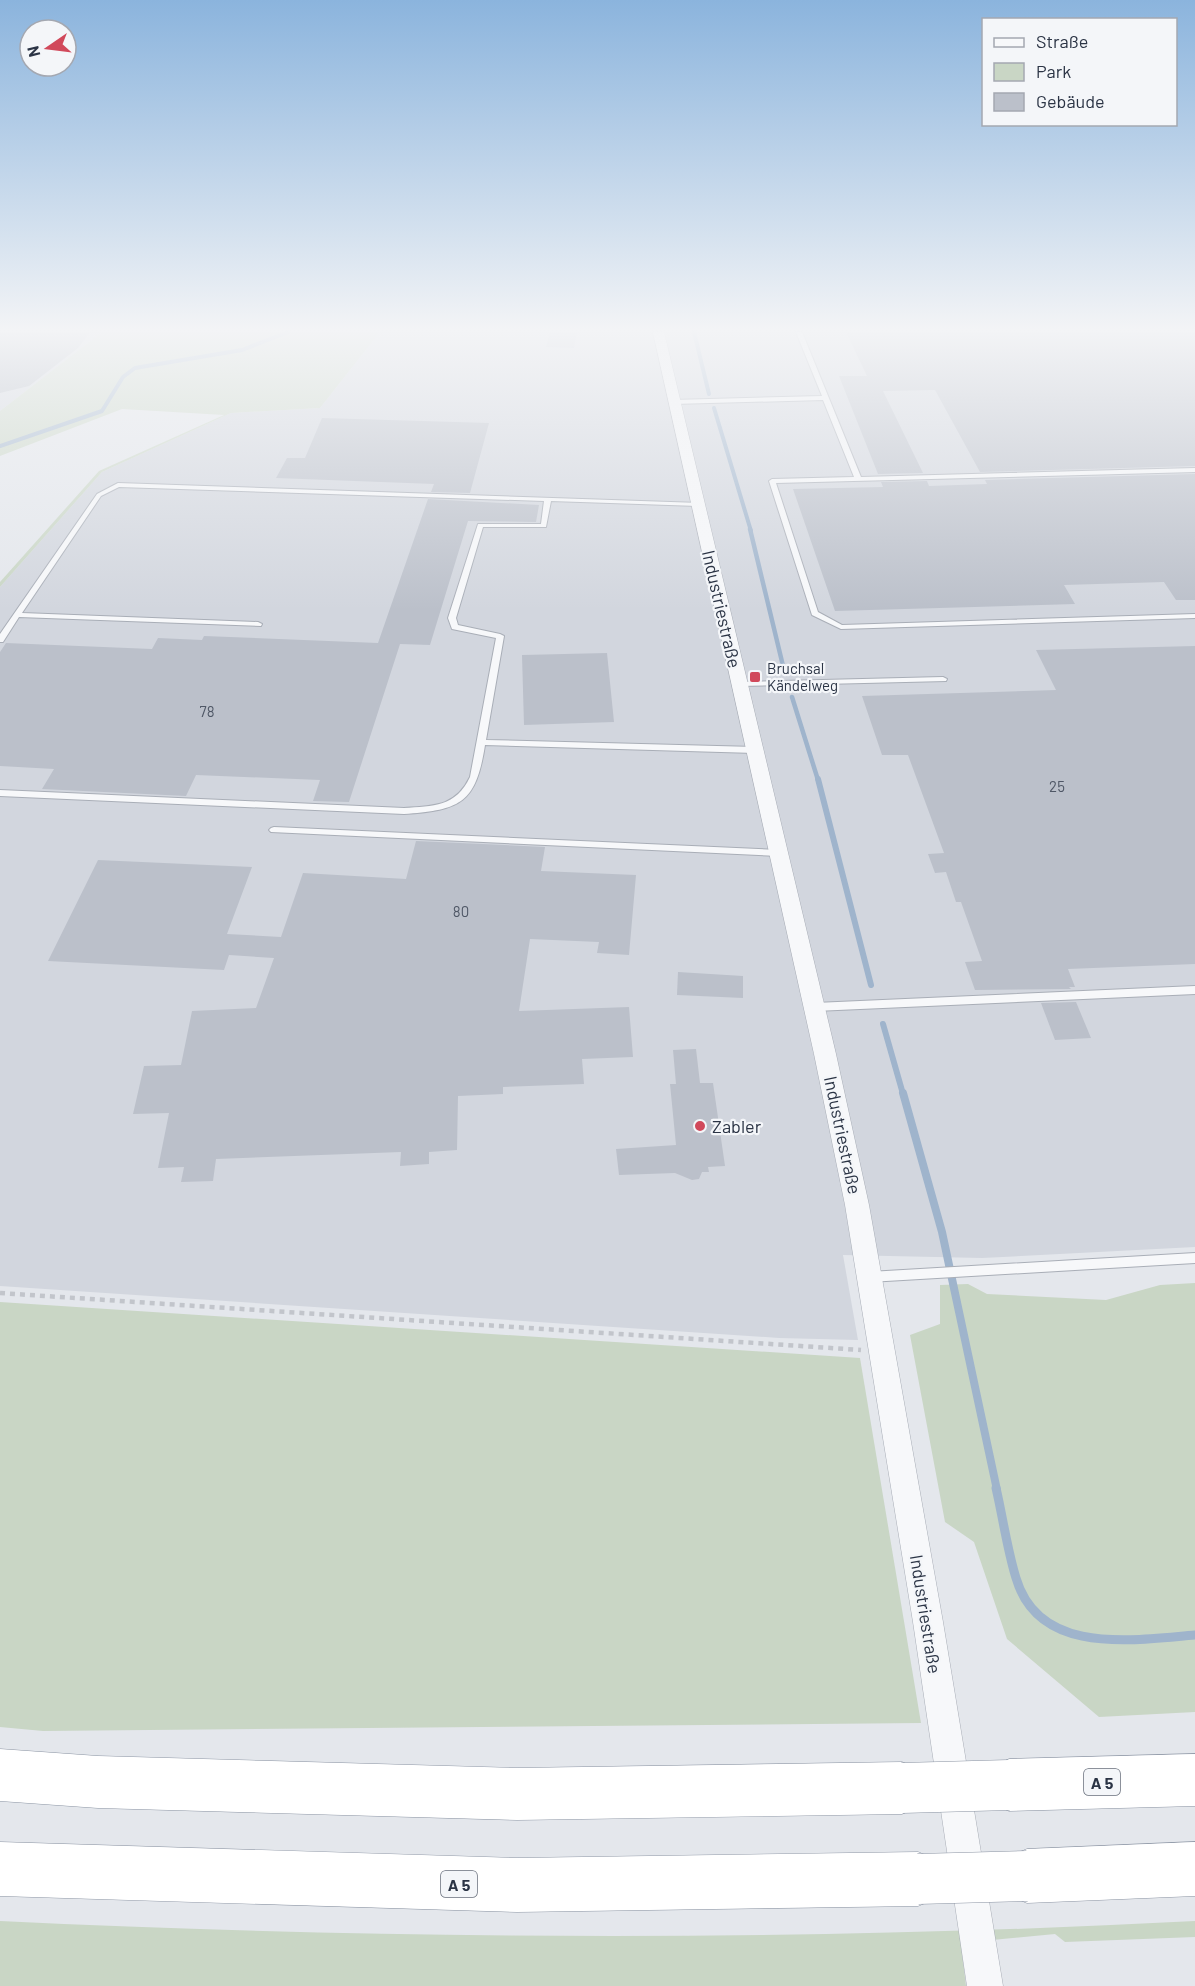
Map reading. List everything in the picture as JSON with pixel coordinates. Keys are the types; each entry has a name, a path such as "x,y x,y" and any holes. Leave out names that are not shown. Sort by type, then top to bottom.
{"highway":[{"name":"A 5","path":"0,1775 98,1782 517,1794 902,1788 1195,1780"},
{"name":"A 5","path":"0,1869 517,1885 722,1884 1195,1869"}],"street":[{"name":"Industriestraße","path":"679,425 746,684 755,750 815,1007 857,1205 985,1986"}],"lane":[{"path":"836,425 858,480"},
{"path":"1195,470 772,481 815,613 841,627 1195,616"},
{"path":"0,640 99,495 118,485 698,504"},
{"path":"0,793 404,811 440,809 462,800 477,771 500,636 455,627 452,618 480,525 544,526 548,499"},
{"path":"17,615 258,624"},
{"path":"746,684 943,679"},
{"path":"481,742 755,750"},
{"path":"274,830 779,854"},
{"path":"815,1007 1195,990"},
{"path":"869,1277 1195,1258"}],"path":[{"path":"0,1293 882,1351"}],"shaded area":[{"path":"205,425 1195,425 1195,1247 982,1258 843,1255 858,1340 779,1338 0,1286 0,587 102,472"}],"green space":[{"path":"0,425 81,425 0,456"},
{"path":"205,425 102,472 0,587 0,582 99,471"},
{"path":"1195,1283 1195,1712 1099,1717 1007,1639 974,1542 945,1522 910,1335 940,1324 940,1285 968,1284 987,1294 1106,1300 1160,1285"},
{"path":"0,1302 860,1358 921,1723 43,1731 0,1727"},
{"path":"0,1921 299,1932 598,1936 896,1933 1195,1921 1195,1937 1065,1942 1055,1934 961,1943 966,1986 0,1986"}],"building":[{"path":"319,425 489,425 470,493 431,492 434,484 276,478 287,458 305,458"},
{"path":"858,425 899,425 923,473 878,474"},
{"path":"954,425 1195,425 1195,466 980,472"},
{"path":"1195,474 1195,600 1176,600 1164,582 1064,585 1075,604 835,611 793,489 883,487 881,482 927,481 929,486 987,484 985,480"},
{"path":"428,499 539,505 536,522 468,521 430,645 400,644 349,802 313,801 320,780 196,775 186,796 42,789 54,769 0,766 0,652 6,643 152,649 158,638 202,640 204,636 378,643"},
{"path":"1195,646 1195,964 1068,969 1075,987 1069,987 1071,989 975,990 965,962 982,961 961,902 956,902 946,872 935,873 928,854 944,853 908,755 882,755 862,696 1056,690 1036,650"},
{"path":"607,653 614,722 524,725 522,655"},
{"path":"416,841 545,847 541,871 636,875 629,955 597,953 599,942 530,939 519,1011 629,1007 633,1057 582,1059 584,1084 503,1087 503,1094 458,1096 457,1150 429,1152 429,1164 400,1166 401,1152 216,1159 213,1181 181,1182 184,1167 158,1168 169,1113 133,1114 144,1066 181,1065 192,1011 256,1008 274,958 229,955 224,970 48,961 98,860 252,867 227,934 281,937 303,873 406,879"},
{"path":"678,972 743,976 743,998 677,995"},
{"path":"1076,1002 1091,1038 1055,1040 1041,1003"},
{"path":"696,1049 700,1083 713,1083 725,1166 708,1167 709,1172 702,1172 699,1179 692,1180 675,1173 619,1175 616,1149 676,1145 670,1084 676,1084 673,1050"}],"waterway":[{"path":"0,446 62,425"},
{"path":"719,425 751,531"},
{"path":"750,529 784,670"},
{"path":"792,697 818,780"},
{"path":"818,779 871,985"},
{"path":"883,1024 903,1094"},
{"path":"903,1093 942,1232 997,1490"},
{"path":"996,1488 1016,1578 1028,1603 1045,1621 1066,1632 1091,1638 1117,1640 1195,1635"}],"place":[{"name":"Bruchsal Kändelweg","path":"755,677"},
{"name":"Zabler","path":"700,1126"}]}
